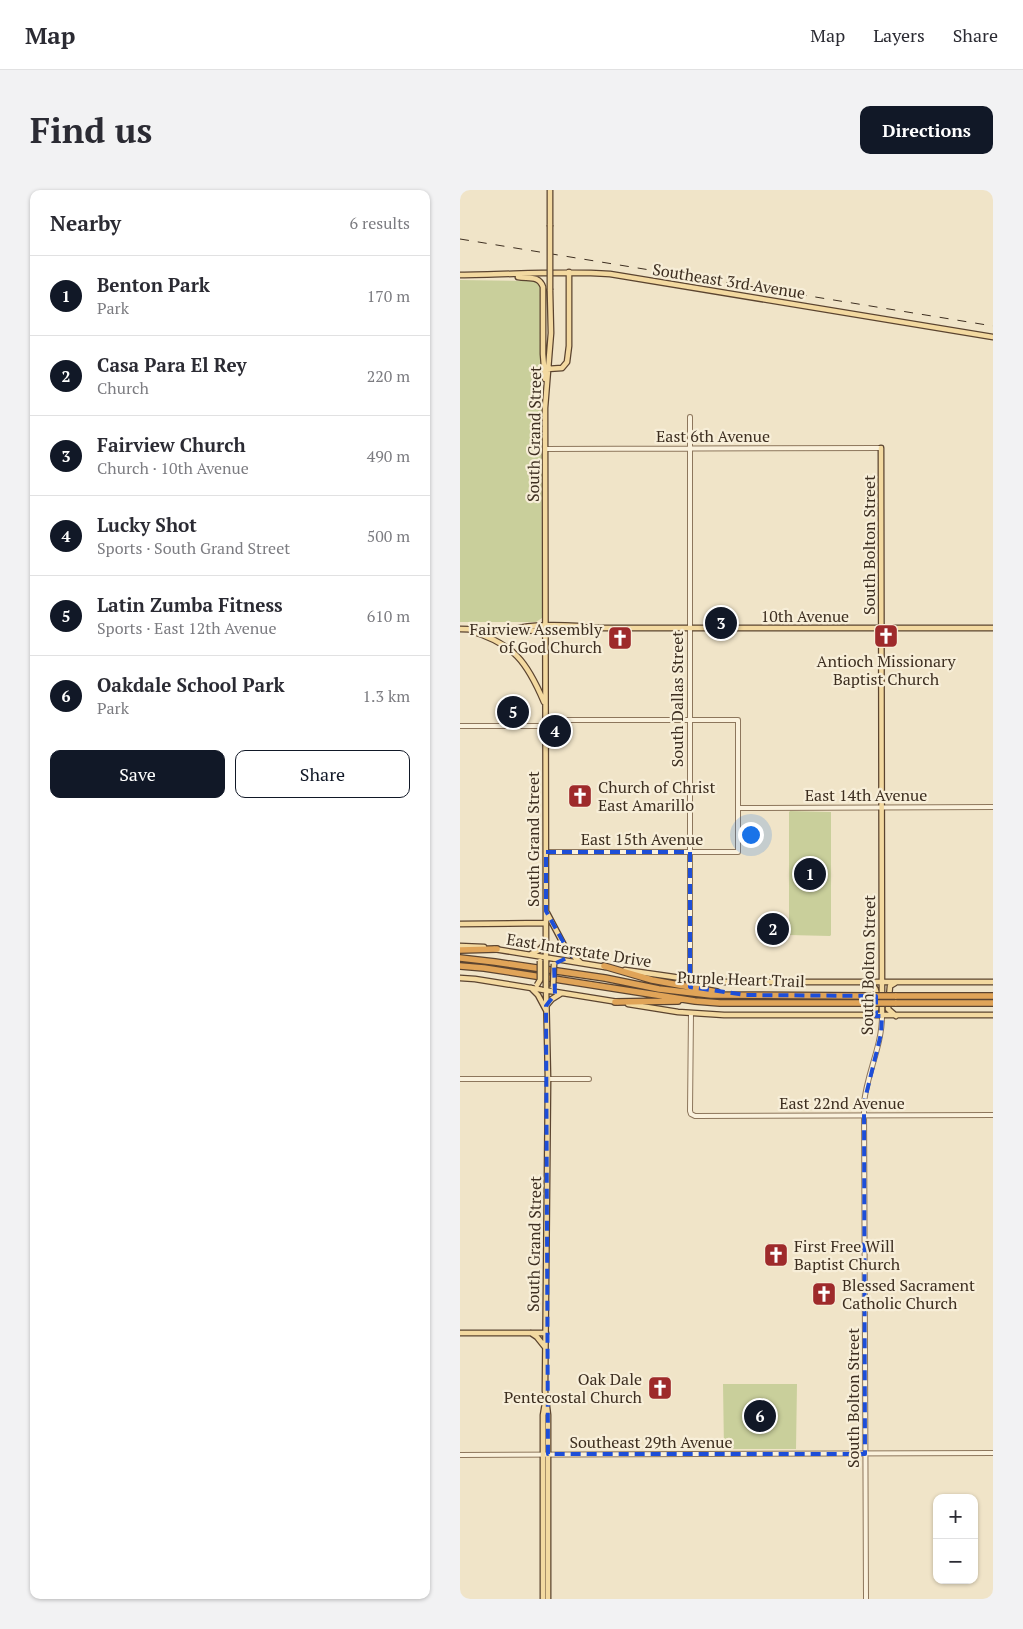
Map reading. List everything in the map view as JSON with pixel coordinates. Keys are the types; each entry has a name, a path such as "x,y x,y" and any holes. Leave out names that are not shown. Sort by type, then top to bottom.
{"highway":[{"path":"460,950 497,950"},
{"name":"Purple Heart Trail","path":"460,958 568,973 687,993 993,996"},
{"name":"Purple Heart Trail","path":"460,966 484,968 704,1002 993,1003"},
{"path":"604,966 652,980 716,992 746,995"},
{"path":"615,1002 704,1002"}],"main road":[{"name":"South Grand Street","path":"543,1599 548,1414 546,1399 546,1333 548,1079 544,960 546,943 545,368 551,315 550,190"},
{"name":"Southeast 3rd Avenue","path":"460,276 568,272 610,274 993,337"},
{"path":"512,275 535,278 542,282 545,368 562,368 567,362 569,346 568,272"},
{"name":"South Bolton Street","path":"881,448 882,1016"},
{"path":"531,626 540,623 546,616"},
{"name":"10th Avenue","path":"516,629 523,626 546,628"},
{"name":"10th Avenue","path":"516,629 523,631 578,626 586,628 993,628"},
{"path":"462,629 516,629"},
{"path":"462,629 496,640"},
{"path":"492,629 492,636 511,650 526,665 546,705"},
{"path":"546,911 566,950 581,963"},
{"path":"460,924 546,923"},
{"path":"527,954 539,950 546,943"},
{"name":"East Interstate Drive","path":"460,946 486,947 536,956 544,960 562,960 690,980 732,982 993,982"},
{"path":"531,988 537,985 540,980 544,960"},
{"path":"556,992 553,987 554,964 562,960"},
{"path":"460,978 546,989 564,994 690,1013 724,1016 993,1015"},
{"path":"867,1016 876,1009 876,989 875,986 868,982"},
{"path":"896,982 889,989 888,1009 896,1016"},
{"path":"531,988 546,1008 555,996 564,994"},
{"path":"460,1333 546,1333"},
{"path":"530,1333 537,1337 546,1348"},
{"name":"South Grand Street","path":"546,1455 548,1599"}],"street":[{"name":"South Dallas Street","path":"690,418 690,980"},
{"name":"East 6th Avenue","path":"545,449 881,448"},
{"path":"460,726 738,720 738,808"},
{"name":"East 14th Avenue","path":"738,808 993,808"},
{"name":"East 15th Avenue","path":"546,852 738,852 738,808"},
{"name":"East 22nd Avenue","path":"690,1013 690,1111 695,1116 993,1115"},
{"name":"South Bolton Street","path":"866,1599 865,1093 880,1042 882,1016"},
{"path":"460,1079 588,1079"},
{"name":"Southeast 29th Avenue","path":"460,1455 993,1454"}],"highlighted area":[{"path":"546,852 690,852 690,987 746,995 876,996 876,1016 882,1016 881,1034 864,1103 865,1454 548,1454 546,1006 555,994 554,964 571,956 546,911"}],"green space":[{"path":"460,280 534,281 541,286 542,618 536,622 460,622"},
{"path":"790,811 831,812 830,936 789,935"},
{"path":"723,1384 797,1384 796,1449 724,1449"}],"railway":[{"path":"460,239 993,326"}],"place":[{"name":"Fairview Church","path":"721,623"},
{"name":"Antioch Missionary Baptist Church","path":"886,636"},
{"name":"Fairview Assembly of God Church","path":"620,638"},
{"name":"Latin Zumba Fitness","path":"513,712"},
{"name":"Lucky Shot","path":"555,731"},
{"name":"Church of Christ East Amarillo","path":"580,796"},
{"name":"Benton Park","path":"810,874"},
{"name":"Casa Para El Rey","path":"773,929"},
{"name":"First Free Will Baptist Church","path":"776,1255"},
{"name":"Blessed Sacrament Catholic Church","path":"824,1294"},
{"name":"Oak Dale Pentecostal Church","path":"660,1388"},
{"name":"Oakdale School Park","path":"760,1416"}]}
